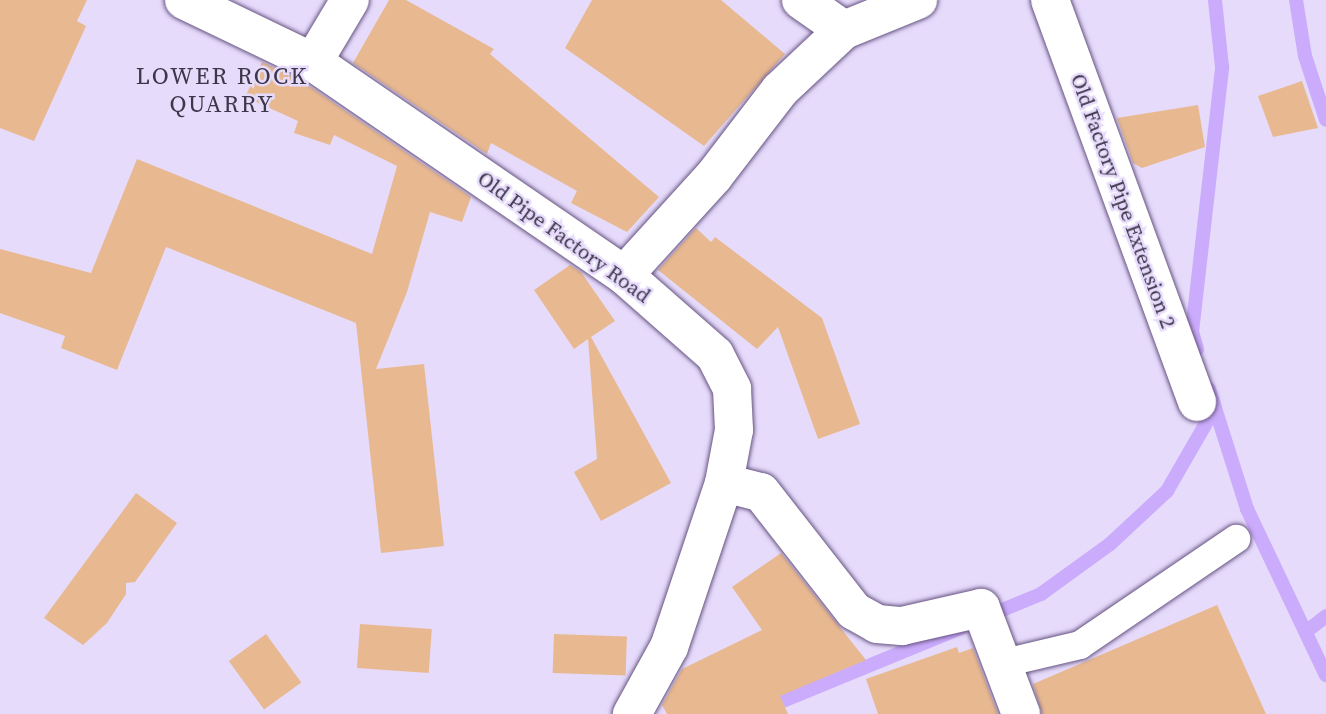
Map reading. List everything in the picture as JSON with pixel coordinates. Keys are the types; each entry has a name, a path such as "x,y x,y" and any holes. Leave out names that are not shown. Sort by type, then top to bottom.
{"street":[{"name":"Old Pipe Factory Road","path":"184,0 313,62 624,275 715,355 732,389 734,430 724,483 668,647 632,714"},
{"path":"313,62 350,0"},
{"path":"801,0 844,30"},
{"path":"624,275 714,176 780,90 844,30 918,0"},
{"name":"Old Factory Pipe Extension 2","path":"1050,0 1197,402"},
{"path":"724,483 761,492 854,611 877,624 902,626 985,617 1021,714"}],"lane":[{"path":"1004,663 1080,645 1236,539"}],"building":[{"path":"0,0 87,0 77,21 86,26 34,141 0,128"},
{"path":"389,0 406,0 494,49 490,54 659,197 627,232 571,203 577,191 491,143 487,154 353,63"},
{"path":"592,0 721,0 785,54 704,146 565,48"},
{"path":"262,62 302,81 471,197 462,222 430,212 407,292 376,369 424,364 444,546 381,553 356,323 166,247 117,370 61,348 65,336 0,313 0,249 91,273 137,159 372,254 397,166 334,135 330,145 294,133 298,121 245,97"},
{"path":"1302,81 1318,128 1273,137 1258,96"},
{"path":"1198,105 1205,147 1142,168 1133,163 1117,118"},
{"path":"696,228 711,242 715,237 822,318 860,424 818,439 778,327 757,349 658,270"},
{"path":"570,265 581,272 615,321 591,337 671,483 601,521 574,472 597,459 588,339 574,349 534,290"},
{"path":"136,493 177,523 135,582 126,583 126,594 107,623 83,645 44,618"},
{"path":"781,553 866,660 780,696 788,714 667,714 662,705 682,669 762,630 732,587"},
{"path":"1217,605 1266,714 1042,714 1033,684"},
{"path":"360,624 432,629 429,673 357,668"},
{"path":"266,634 301,683 264,710 229,661"},
{"path":"554,634 627,637 626,676 553,673"},
{"path":"957,647 959,653 973,648 998,714 878,714 866,679"}],"waterway":[{"path":"1197,349 1192,332 1222,67 1215,0"},
{"path":"1296,0 1305,56 1326,120"},
{"path":"1209,389 1247,509 1326,675"},
{"path":"985,617 1041,594 1110,544 1167,491 1215,408"},
{"path":"1307,631 1326,616"},
{"path":"751,714 961,628"}],"district":[{"name":"LOWER ROCK QUARRY","path":"222,90"}]}
